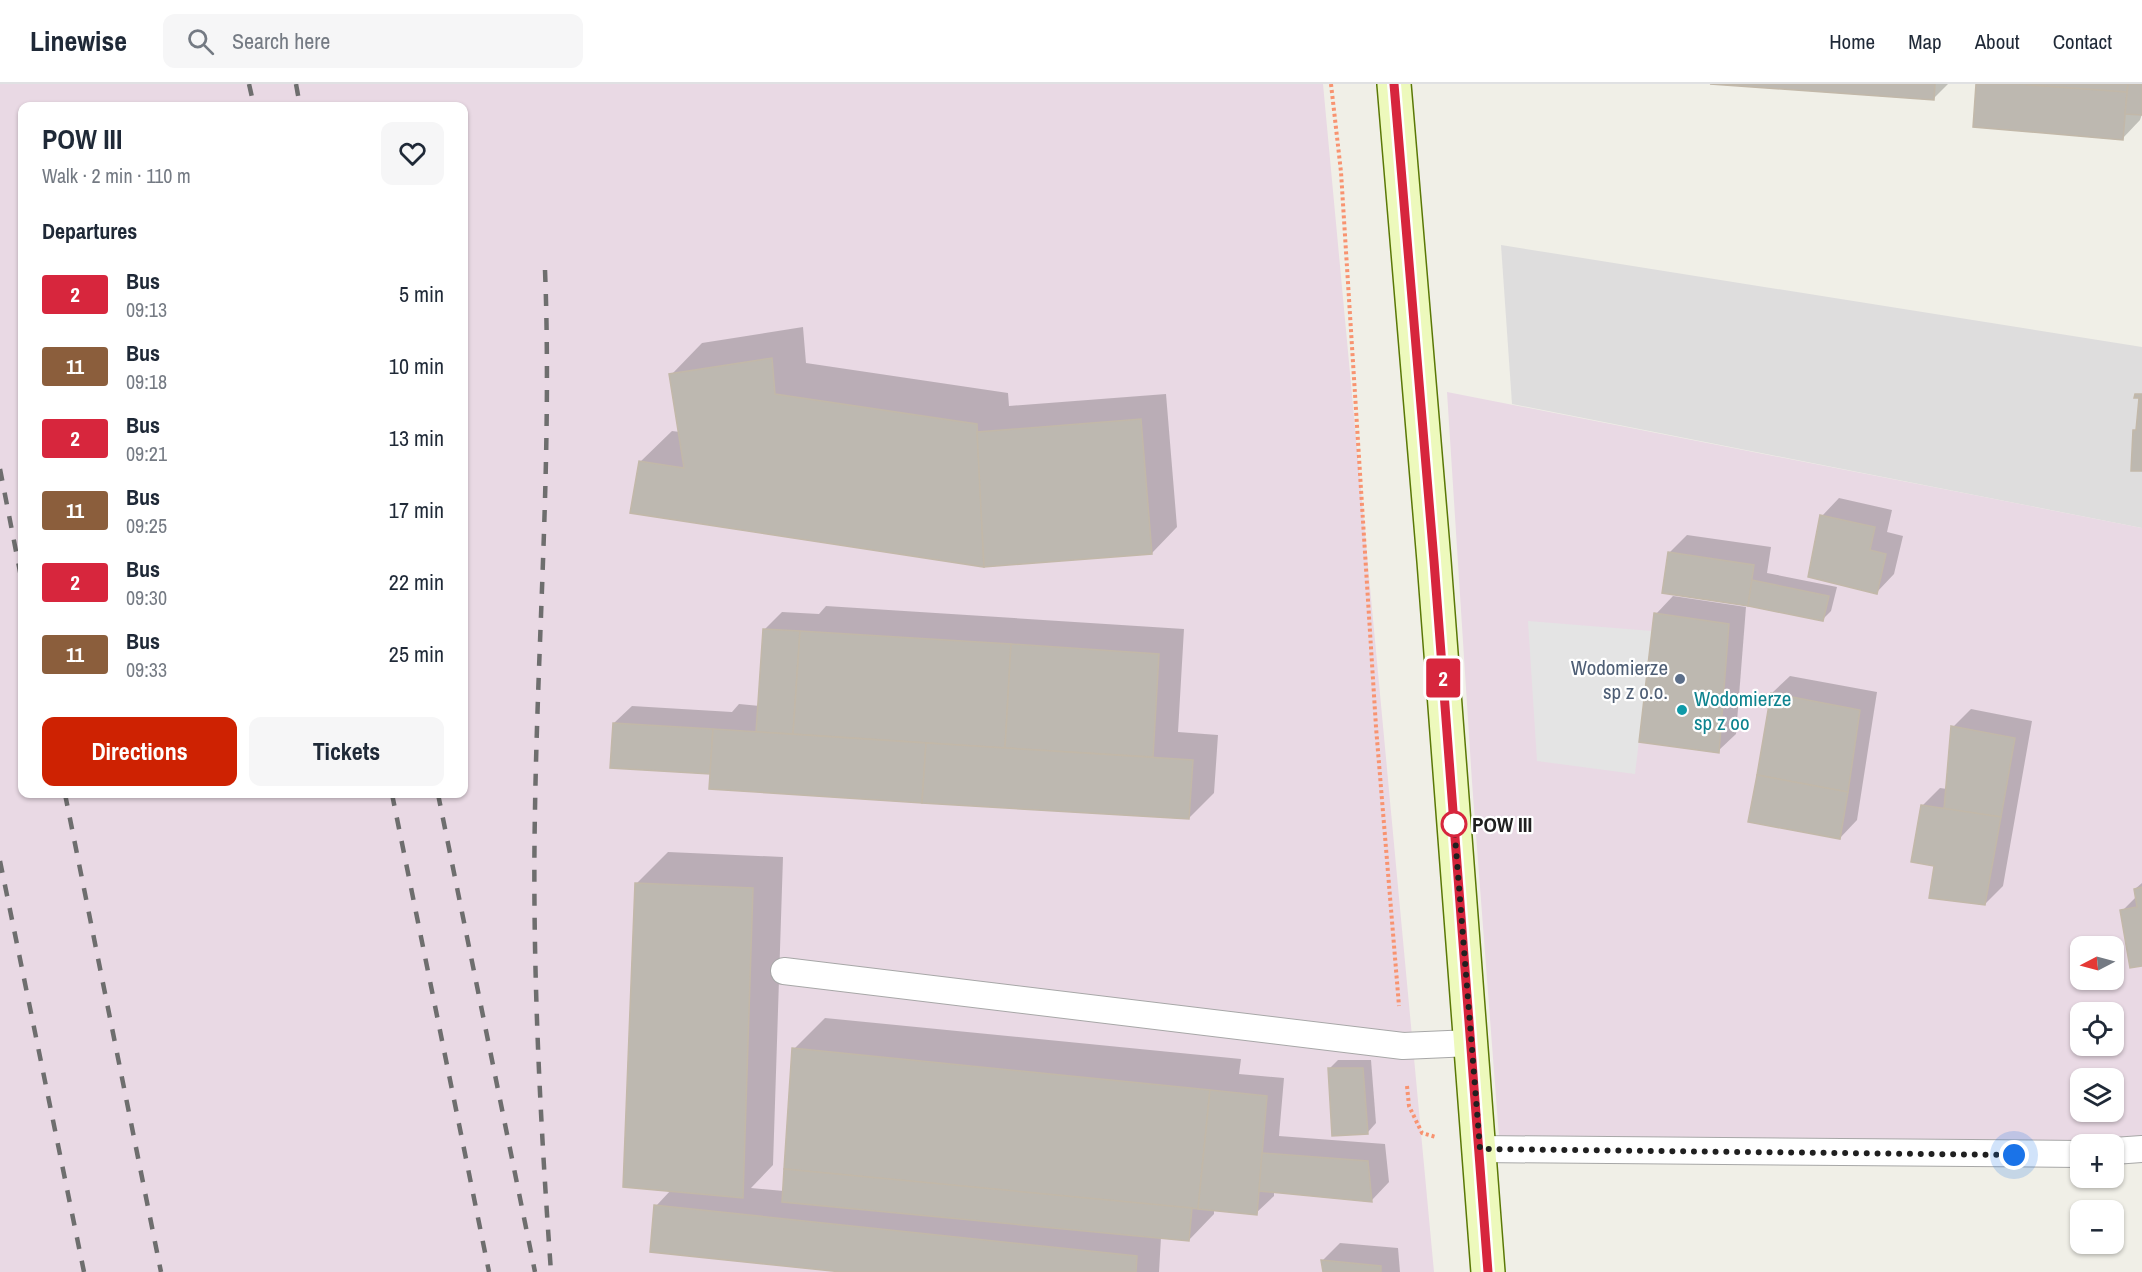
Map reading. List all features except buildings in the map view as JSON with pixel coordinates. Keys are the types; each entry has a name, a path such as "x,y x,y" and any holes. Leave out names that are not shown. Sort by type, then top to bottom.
{"main road":[{"path":"1394,84 1488,1272"}],"lane":[{"path":"784,971 1403,1046 1471,1043"},
{"path":"1480,1149 2070,1154"},
{"path":"2124,1150 2142,1149"}],"path":[{"path":"1331,84 1341,172 1376,727 1409,1106 1422,1133 1480,1149"}],"shaded area":[{"path":"0,84 1323,84 1434,1272 0,1272"},
{"path":"1501,245 2142,347 2142,528 1512,404"},
{"path":"1447,392 2142,528 2142,1149 2124,1146 2124,1134 2070,1134 2070,1144 1500,1150 1472,782"},
{"path":"1528,621 1652,631 1635,774 1537,761"}],"railway":[{"path":"249,84 253,102"},
{"path":"296,84 299,102"},
{"path":"545,270 547,405 534,867 540,1099 551,1272"},
{"path":"0,469 18,561"},
{"path":"66,798 161,1272"},
{"path":"393,798 489,1272"},
{"path":"439,798 535,1272"},
{"path":"0,861 84,1272"}],"bus line":[{"name":"2","path":"1394,84 1434,561 1488,1272"}],"place":[{"name":"Wodomierze sp z o.o.","path":"1680,679"},
{"name":"Wodomierze sp z oo","path":"1682,710"},
{"name":"POW III","path":"1454,824"}],"route":[{"path":"1454,824 1480,1149 2014,1155"}]}
